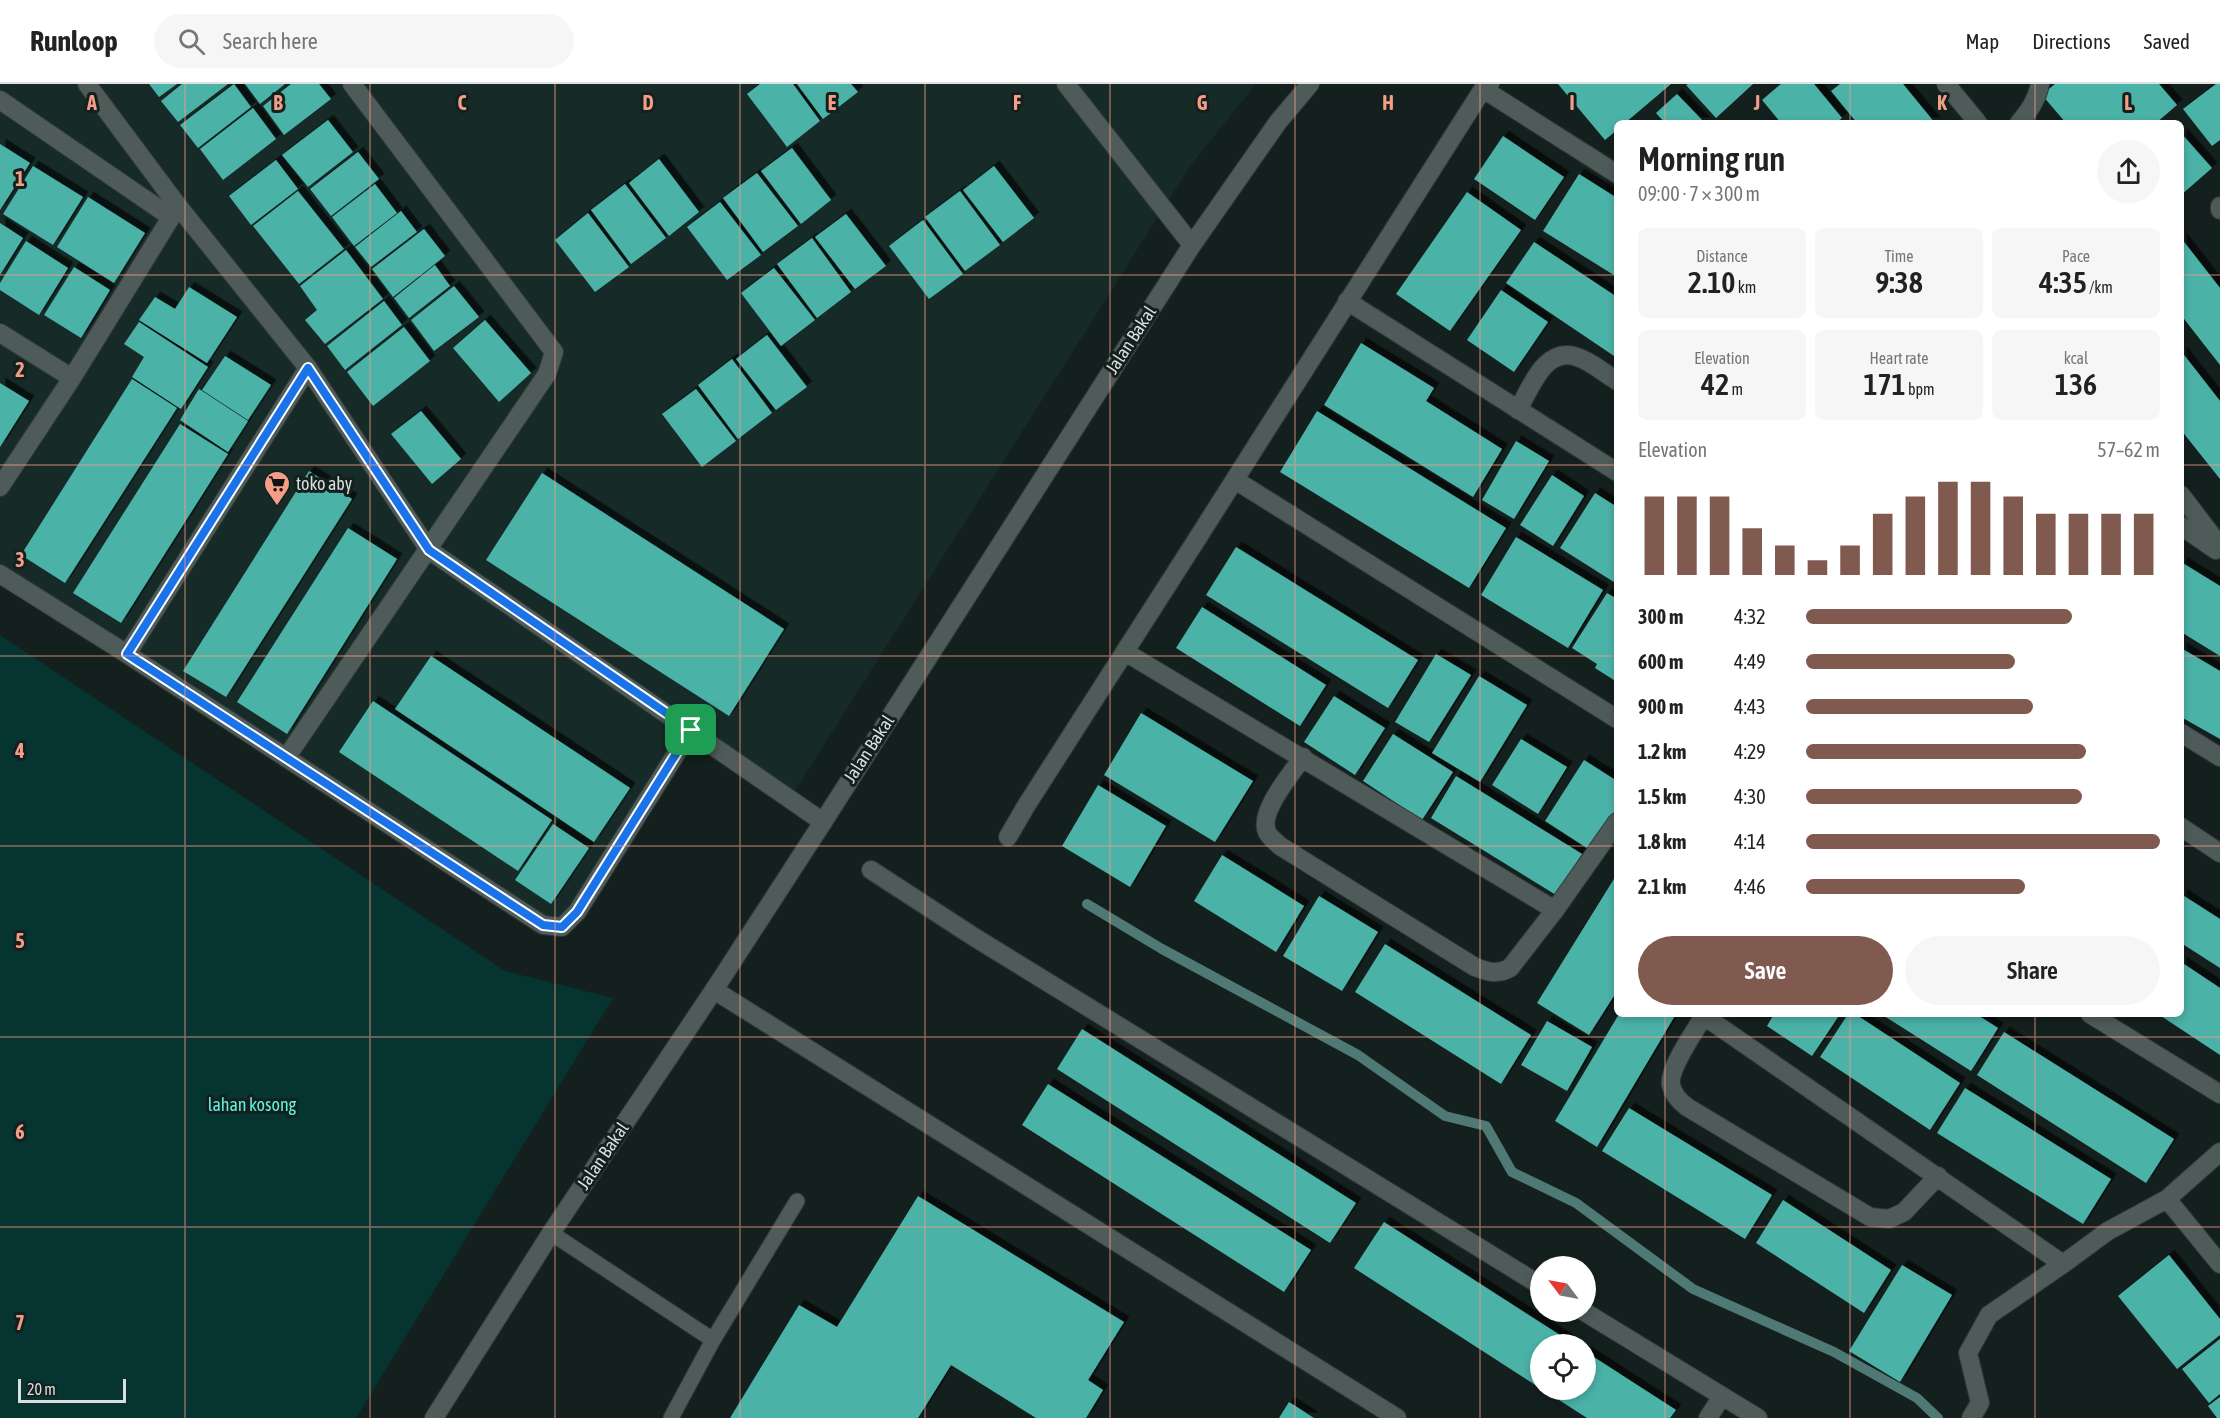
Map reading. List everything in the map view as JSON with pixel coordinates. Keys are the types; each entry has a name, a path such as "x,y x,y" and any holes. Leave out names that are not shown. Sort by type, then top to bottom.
{"street":[{"path":"87,84 175,211 308,368 429,550 823,822"},
{"path":"286,758 547,374 554,352 352,84"},
{"path":"1066,84 1192,245"},
{"name":"Jalan Bakal","path":"434,1418 551,1233 714,990 823,822 1192,245 1278,122 1310,84"},
{"path":"1946,84 1976,120"},
{"path":"2022,120 2030,110 2040,84"},
{"path":"1008,837 1347,301 1486,87 1614,172"},
{"path":"0,100 175,211"},
{"path":"0,487 72,378 175,211"},
{"path":"1347,301 1614,470"},
{"path":"0,333 72,378"},
{"path":"1518,410 1543,368 1551,359 1564,354 1579,357 1614,379"},
{"path":"127,654 308,368"},
{"path":"1235,480 1614,717"},
{"path":"2184,499 2220,546"},
{"path":"2184,528 2220,552"},
{"path":"0,574 543,925 562,927 577,912 691,730"},
{"path":"1125,652 1555,910"},
{"path":"2184,735 2220,757"},
{"path":"1303,757 1275,796 1265,820 1267,833 1280,846 1475,966 1490,972 1501,972 1510,968 1555,910 1614,826"},
{"path":"2184,829 2220,853"},
{"path":"872,870 974,937 1530,1279"},
{"path":"714,990 1391,1417"},
{"path":"1704,1017 1673,1070 1670,1083 1677,1099 1687,1107 1870,1216 1889,1219 1904,1212 1938,1176"},
{"path":"1708,1017 2063,1264"},
{"path":"2095,1017 2220,1094"},
{"path":"1976,1411 1968,1353 1989,1315 2108,1231 2167,1199 2220,1152"},
{"path":"2167,1199 2220,1264"},
{"path":"1596,1319 1758,1418"},
{"path":"1708,1418 1722,1396"}],"lane":[{"path":"671,1418 713,1340 798,1201"},
{"path":"551,1233 713,1340"}],"shaded area":[{"path":"0,84 1256,84 1190,166 791,797 689,730 562,927 0,566"}],"green space":[{"name":"lahan kosong","path":"0,635 505,971 613,998 356,1418 0,1418"}],"building":[{"path":"149,84 177,84 159,97"},
{"path":"182,84 228,84 178,122 161,101"},
{"path":"234,84 251,107 198,148 180,125"},
{"path":"245,84 285,84 260,104"},
{"path":"291,84 319,84 331,99 284,135 263,106"},
{"path":"760,84 793,84 820,121 787,147 747,94"},
{"path":"797,84 851,84 858,92 823,119"},
{"path":"1558,84 1671,84 1629,120 1614,120 1614,132 1605,140"},
{"path":"1753,84 1716,118 1686,85"},
{"path":"1781,84 1814,84 1842,118 1840,120 1779,120 1762,100"},
{"path":"1840,84 1903,84 1933,120 1855,120 1831,91"},
{"path":"2055,84 2159,84 2177,105 2160,120 2063,120 2042,95"},
{"path":"2216,84 2220,84 2220,140 2212,146 2183,109"},
{"path":"1677,94 1702,120 1662,120 1656,113"},
{"path":"253,108 276,139 223,180 200,149"},
{"path":"328,120 353,152 308,187 282,155"},
{"path":"1503,136 1564,177 1535,220 1474,179"},
{"path":"2184,136 2212,168 2184,192"},
{"path":"0,144 30,163 0,210"},
{"path":"792,148 831,200 801,224 761,171"},
{"path":"358,152 379,179 331,216 310,189"},
{"path":"659,159 699,212 669,236 629,183"},
{"path":"276,160 298,189 251,225 229,196"},
{"path":"33,166 83,197 53,245 3,214"},
{"path":"994,166 1034,218 1003,242 963,190"},
{"path":"757,173 798,226 763,252 723,198"},
{"path":"1579,174 1614,196 1614,275 1543,231"},
{"path":"375,184 397,213 354,246 332,217"},
{"path":"625,184 666,238 631,264 591,210"},
{"path":"298,191 344,249 299,284 253,226"},
{"path":"960,191 1000,245 965,271 925,217"},
{"path":"1467,192 1521,230 1450,331 1396,294"},
{"path":"88,197 145,233 114,283 57,247"},
{"path":"720,202 761,255 727,280 687,227"},
{"path":"401,211 417,232 371,267 355,247"},
{"path":"588,213 629,267 595,292 555,240"},
{"path":"846,214 886,266 855,289 815,237"},
{"path":"923,220 963,274 929,299 889,246"},
{"path":"0,223 23,238 0,275"},
{"path":"424,229 445,256 393,297 372,269"},
{"path":"812,238 851,292 817,318 777,264"},
{"path":"26,241 68,268 39,315 0,290 0,283"},
{"path":"1534,242 1614,295 1614,356 1506,283"},
{"path":"2184,242 2220,288 2220,365 2184,319"},
{"path":"346,250 383,299 325,344 305,320 317,310 300,286"},
{"path":"435,265 450,286 409,318 394,298"},
{"path":"74,267 110,290 81,338 44,315"},
{"path":"774,268 815,320 781,346 741,293"},
{"path":"454,286 479,317 434,351 411,320"},
{"path":"189,287 237,317 207,363 139,320 155,297 175,309"},
{"path":"1501,290 1548,322 1514,372 1467,340"},
{"path":"384,301 402,325 345,370 327,346"},
{"path":"485,320 531,373 499,402 453,348"},
{"path":"139,322 208,367 181,409 132,377 144,357 124,344"},
{"path":"404,327 430,361 373,406 347,372"},
{"path":"767,335 807,387 776,410 736,359"},
{"path":"1361,343 1434,388 1426,401 1502,449 1473,497 1324,405"},
{"path":"2184,355 2220,401 2220,479 2184,434"},
{"path":"225,356 271,385 248,420 202,390"},
{"path":"732,359 772,413 738,439 698,385"},
{"path":"132,379 177,408 65,583 21,555"},
{"path":"0,383 29,401 0,447"},
{"path":"199,389 248,421 228,452 180,420"},
{"path":"696,389 736,441 702,467 662,414"},
{"path":"421,411 461,459 432,484 391,434"},
{"path":"1317,411 1506,528 1469,588 1280,472"},
{"path":"180,424 228,454 121,623 73,593"},
{"path":"1516,441 1549,461 1514,519 1482,500"},
{"path":"309,471 352,499 226,697 183,671"},
{"path":"542,473 784,629 729,716 486,560"},
{"path":"1552,475 1584,496 1553,546 1520,525"},
{"path":"1595,493 1614,505 1614,582 1560,548"},
{"path":"348,528 397,559 287,734 237,702"},
{"path":"1516,537 1603,590 1568,648 1481,595"},
{"path":"1236,547 1418,660 1388,708 1206,595"},
{"path":"2184,564 2220,586 2220,656 2184,634"},
{"path":"1607,593 1614,597 1614,680 1595,668 1597,664 1572,648"},
{"path":"1202,607 1326,685 1300,726 1176,648"},
{"path":"2184,650 2220,671 2220,739 2184,719"},
{"path":"1436,654 1471,675 1429,742 1395,722"},
{"path":"431,656 630,788 594,842 395,709"},
{"path":"1479,676 1527,705 1480,782 1432,753"},
{"path":"1334,696 1385,728 1355,775 1304,742"},
{"path":"373,701 552,820 518,871 339,752"},
{"path":"1141,713 1253,781 1215,842 1104,775"},
{"path":"1393,734 1453,772 1422,820 1363,781"},
{"path":"1521,739 1567,767 1538,814 1492,785"},
{"path":"1584,760 1614,779 1614,812 1590,850 1545,821"},
{"path":"1456,776 1582,854 1556,895 1431,818"},
{"path":"1098,785 1166,826 1130,887 1062,846"},
{"path":"553,824 589,848 551,904 515,880"},
{"path":"1222,855 1304,906 1276,952 1194,901"},
{"path":"1614,879 1614,996 1589,1035 1537,1003"},
{"path":"1319,896 1378,932 1342,991 1283,956"},
{"path":"2184,896 2220,919 2220,968 2184,945"},
{"path":"1385,944 1531,1035 1501,1084 1355,992"},
{"path":"2184,964 2220,988 2220,1055 2163,1017 2184,1017"},
{"path":"1617,1017 1674,1017 1597,1147 1555,1121"},
{"path":"1772,1017 1838,1017 1812,1056 1767,1026"},
{"path":"1846,1017 1860,1017 1960,1083 1930,1130 1820,1057"},
{"path":"1886,1017 1981,1017 1998,1028 1971,1071"},
{"path":"1547,1021 1592,1047 1567,1091 1521,1065"},
{"path":"1082,1029 1356,1203 1330,1243 1057,1069"},
{"path":"2004,1032 2174,1139 2146,1183 1977,1075"},
{"path":"1048,1084 1311,1250 1284,1292 1022,1125"},
{"path":"1965,1088 2111,1179 2083,1224 1937,1133"},
{"path":"1629,1108 1772,1195 1745,1239 1602,1151"},
{"path":"918,1196 1124,1322 1088,1380 1103,1390 1086,1418 1036,1418 951,1365 918,1418 730,1418 799,1305 837,1327"},
{"path":"1783,1200 1891,1270 1864,1313 1756,1243"},
{"path":"1384,1222 1530,1316 1530,1322 1540,1322 1558,1334 1530,1334 1530,1382 1354,1268"},
{"path":"2169,1255 2220,1319 2220,1335 2177,1369 2118,1296"},
{"path":"1902,1265 1952,1295 1900,1382 1849,1351"},
{"path":"2220,1339 2220,1394 2209,1403 2182,1369"},
{"path":"1596,1358 1676,1410 1670,1418 1587,1418 1559,1400 1596,1400"},
{"path":"2220,1397 2220,1418 2217,1418 2208,1406"},
{"path":"1289,1402 1314,1418 1279,1418"}],"waterway":[{"path":"1087,904 1162,949 1358,1055 1445,1116 1486,1126 1512,1172 1576,1203 1693,1289 1834,1352 1917,1398 1938,1418"}],"place":[{"name":"toko aby","path":"277,507"}],"route":[{"path":"308,368 429,550 691,730 577,912 562,927 543,925 127,654 308,368"}]}
